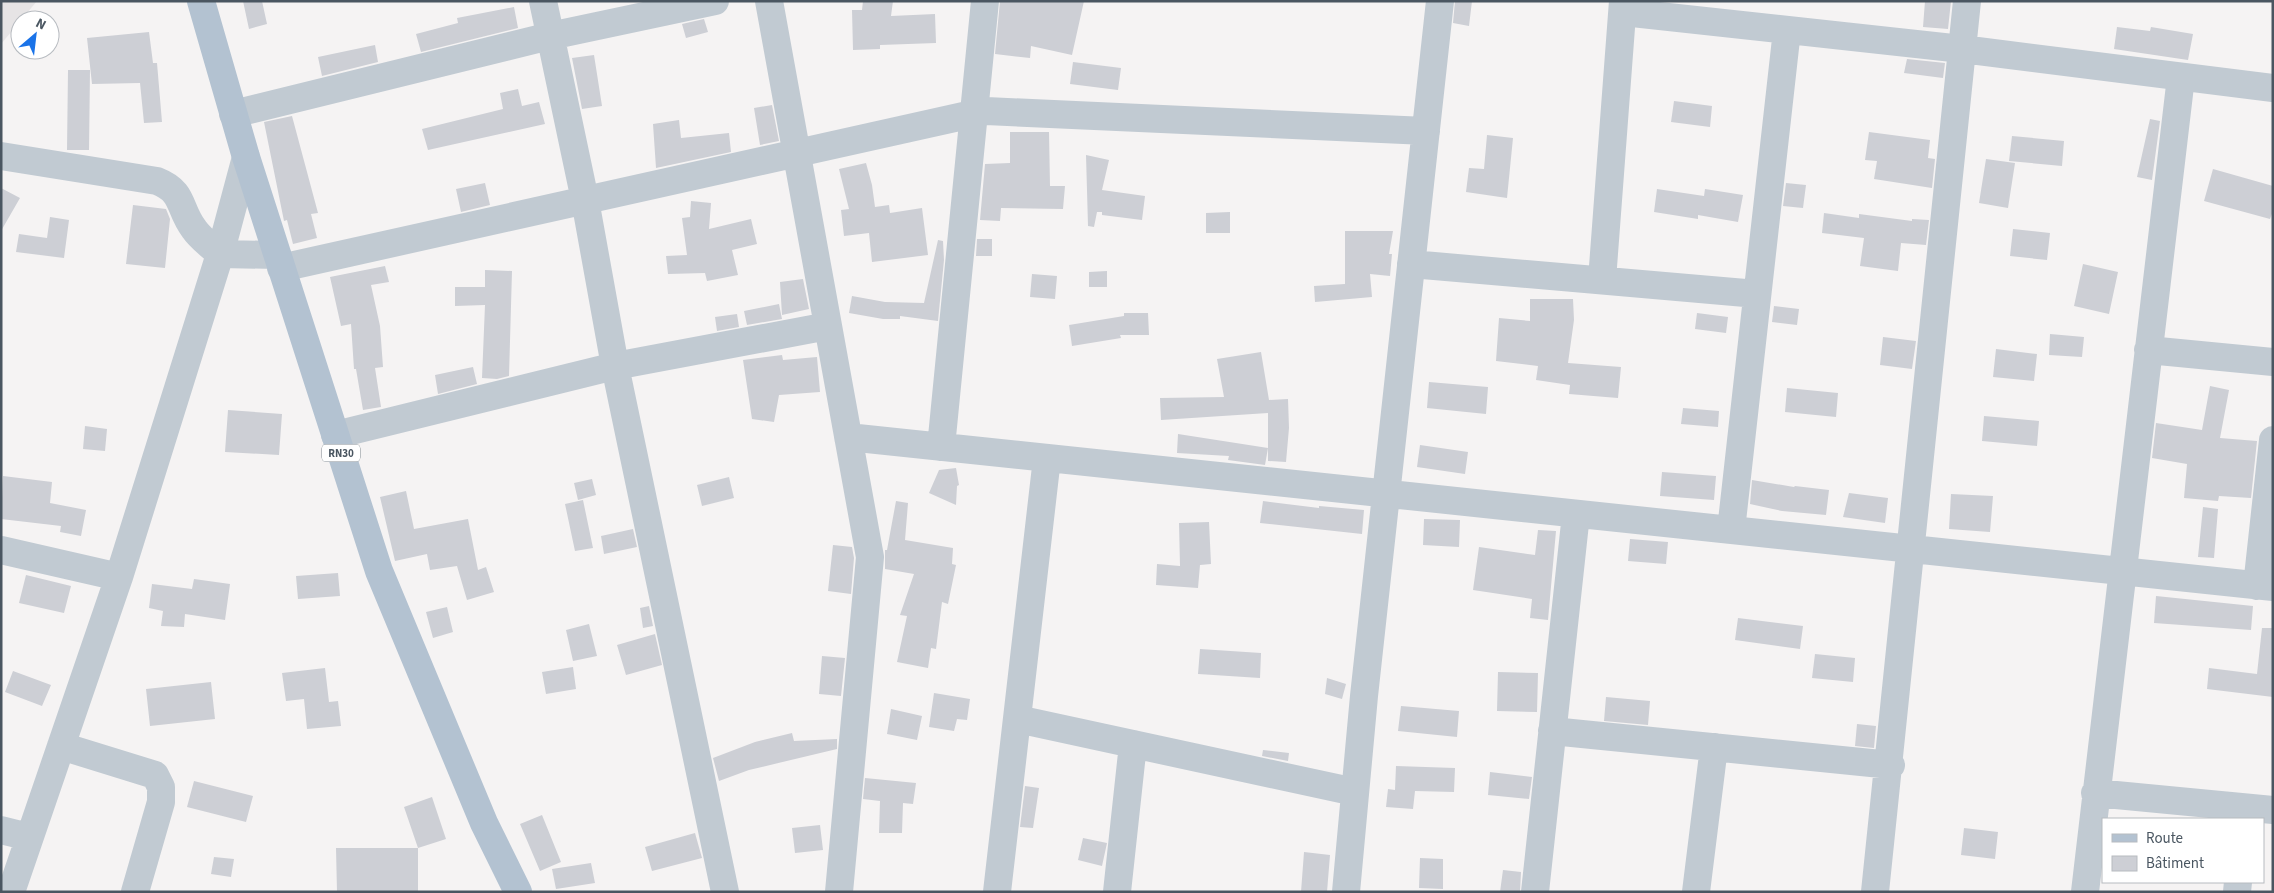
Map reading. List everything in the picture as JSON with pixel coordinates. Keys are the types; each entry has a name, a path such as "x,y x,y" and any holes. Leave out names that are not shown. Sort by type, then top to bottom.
{"main road":[{"name":"RN30","path":"201,1 246,157 379,571 484,823 518,892"}],"street":[{"path":"544,1 585,200 615,366 724,892"},
{"path":"233,114 550,36 715,1"},
{"path":"768,1 870,557 838,892"},
{"path":"941,447 985,1"},
{"path":"1346,892 1386,494 1440,1"},
{"path":"1875,892 1890,764 1966,1"},
{"path":"1602,280 1623,7 1787,30 1962,49 2273,88"},
{"path":"1731,530 1787,30"},
{"path":"2085,892 2095,793 2181,77"},
{"path":"1,156 156,181 169,186 178,194 193,229 220,254 279,262 585,200 986,111 1426,131"},
{"path":"11,892 119,577 220,254 246,157"},
{"path":"1411,264 1757,294"},
{"path":"335,435 615,366 828,326"},
{"path":"2148,350 2273,362"},
{"path":"848,437 2265,586 2273,440"},
{"path":"997,892 1047,458"},
{"path":"1534,892 1576,514"},
{"path":"1,550 119,577"},
{"path":"1017,719 1355,792"},
{"path":"1552,731 1890,764"},
{"path":"1117,892 1133,744"},
{"path":"61,746 155,775 161,787 161,802 135,892"},
{"path":"1696,892 1714,747"},
{"path":"2095,793 2245,813 2273,810"},
{"path":"1,830 29,837"}],"shaded area":[{"path":"1,1 37,1 29,10 10,10 10,33 1,44"}],"building":[{"path":"243,1 262,1 267,24 249,29"},
{"path":"863,1 893,1 891,16 935,14 936,43 880,45 880,49 853,50 852,10 862,10"},
{"path":"1000,1 1084,1 1072,55 1031,46 1030,58 995,54"},
{"path":"1455,1 1472,1 1469,26 1453,23"},
{"path":"1925,1 1951,1 1948,29 1923,27"},
{"path":"514,7 518,28 421,52 416,34 458,23 457,18"},
{"path":"704,19 708,32 686,38 682,24"},
{"path":"2117,27 2150,31 2151,27 2193,34 2188,60 2114,49"},
{"path":"149,32 153,63 157,63 162,122 144,123 140,83 92,84 87,38"},
{"path":"375,45 378,62 322,76 318,57"},
{"path":"594,55 602,106 582,109 572,58"},
{"path":"1907,59 1945,63 1943,78 1904,73"},
{"path":"1073,62 1121,68 1118,90 1070,84"},
{"path":"68,70 90,70 89,150 67,150"},
{"path":"518,89 522,106 539,102 545,124 428,150 422,129 503,109 500,93"},
{"path":"1674,101 1712,106 1710,127 1671,122"},
{"path":"772,105 779,141 760,145 754,108"},
{"path":"292,116 318,213 311,214 317,238 293,244 287,220 284,221 264,122"},
{"path":"2150,119 2160,121 2152,180 2137,177"},
{"path":"679,120 681,138 729,133 731,152 656,168 653,124"},
{"path":"1010,132 1049,132 1050,186 1065,186 1063,209 1001,208 1000,221 980,220 985,164 1010,163"},
{"path":"1869,132 1930,140 1928,158 1935,159 1932,188 1874,179 1877,161 1865,160"},
{"path":"1487,135 1513,138 1507,198 1466,192 1469,168 1484,169"},
{"path":"2012,136 2064,141 2062,166 2009,161"},
{"path":"1086,155 1109,160 1102,190 1145,196 1142,220 1102,215 1102,212 1097,212 1094,227 1088,226"},
{"path":"1986,159 2015,163 2008,208 1979,203"},
{"path":"866,163 875,207 889,205 890,213 922,208 928,255 872,262 869,233 844,236 841,210 849,209 839,169"},
{"path":"2213,169 2273,186 2273,211 2270,219 2204,201"},
{"path":"485,183 490,205 461,212 456,189"},
{"path":"1786,183 1806,185 1803,208 1783,206"},
{"path":"1,188 20,198 1,231"},
{"path":"1657,189 1704,196 1705,189 1743,195 1738,222 1698,215 1698,219 1654,212"},
{"path":"691,201 711,203 709,229 751,219 757,244 732,250 738,275 707,281 705,273 668,274 666,256 687,255 682,218 690,217"},
{"path":"133,205 166,209 170,219 165,268 126,264"},
{"path":"1230,212 1230,233 1206,233 1206,213"},
{"path":"1824,213 1859,218 1859,214 1912,221 1912,219 1929,220 1926,245 1901,243 1898,271 1860,266 1864,238 1822,233"},
{"path":"50,217 69,220 64,258 16,252 19,234 47,238"},
{"path":"2013,229 2050,233 2047,260 2010,256"},
{"path":"1345,231 1393,231 1389,254 1392,254 1390,276 1370,274 1372,297 1315,302 1314,286 1345,284"},
{"path":"977,239 992,239 992,256 976,256"},
{"path":"938,240 943,241 944,260 938,321 900,316 900,319 883,319 849,313 852,296 885,302 924,303"},
{"path":"2083,264 2118,272 2109,314 2074,306"},
{"path":"385,266 389,282 371,285 380,326 383,367 375,368 381,407 363,410 356,369 354,369 351,324 341,326 330,277"},
{"path":"485,270 512,271 509,376 497,379 482,378 485,305 455,306 455,287 485,287"},
{"path":"1107,271 1107,287 1089,287 1089,272"},
{"path":"1032,274 1057,276 1055,299 1030,297"},
{"path":"803,279 809,309 782,315 780,282"},
{"path":"1530,299 1573,299 1574,320 1568,363 1621,367 1618,398 1569,394 1570,385 1536,380 1538,366 1496,361 1499,318 1530,321"},
{"path":"779,304 782,319 747,325 744,311"},
{"path":"1774,306 1799,309 1797,325 1772,322"},
{"path":"1124,313 1148,313 1149,335 1120,335 1121,338 1072,346 1069,325 1124,316"},
{"path":"1697,313 1728,317 1726,333 1695,329"},
{"path":"737,314 739,327 717,331 715,317"},
{"path":"2050,334 2084,337 2082,357 2049,355"},
{"path":"1883,337 1916,341 1912,369 1880,365"},
{"path":"1996,349 2037,354 2034,381 1993,377"},
{"path":"1261,352 1269,400 1288,399 1289,428 1286,462 1268,461 1268,413 1161,420 1160,398 1224,397 1217,359"},
{"path":"782,355 783,360 817,357 820,392 779,395 774,422 752,419 743,360"},
{"path":"473,367 477,384 438,394 435,375"},
{"path":"1429,382 1488,387 1486,414 1427,408"},
{"path":"2210,386 2229,390 2220,438 2257,441 2251,498 2219,496 2218,501 2184,498 2187,464 2152,458 2156,423 2202,430"},
{"path":"1787,388 1838,393 1836,417 1785,412"},
{"path":"1683,408 1719,411 1718,427 1681,424"},
{"path":"228,410 282,414 279,455 225,452"},
{"path":"1984,416 2039,421 2037,446 1982,441"},
{"path":"85,426 107,429 105,451 83,449"},
{"path":"1178,434 1268,448 1265,465 1228,460 1229,456 1177,453"},
{"path":"1420,445 1468,452 1465,474 1417,467"},
{"path":"956,468 959,485 957,486 956,505 929,493 939,470"},
{"path":"1662,472 1716,476 1714,500 1660,496"},
{"path":"3,476 52,482 50,503 86,510 81,536 60,532 61,526 1,519"},
{"path":"729,477 734,498 702,506 697,485"},
{"path":"592,479 596,495 578,500 574,483"},
{"path":"1752,480 1794,487 1829,490 1826,515 1782,511 1750,504"},
{"path":"406,491 414,529 468,519 478,570 486,567 494,592 467,600 457,566 430,570 427,554 395,561 380,497"},
{"path":"1849,493 1888,498 1885,523 1843,517"},
{"path":"1951,494 1993,496 1990,532 1949,529"},
{"path":"583,500 593,548 575,551 565,504"},
{"path":"896,501 908,503 905,540 953,548 952,564 956,565 948,604 942,602 936,649 931,648 928,668 897,662 907,616 900,615 914,574 885,569 885,550 887,550"},
{"path":"1263,501 1319,508 1319,506 1364,510 1362,534 1260,523"},
{"path":"2203,507 2218,509 2214,558 2198,557"},
{"path":"1424,519 1460,520 1459,547 1423,545"},
{"path":"1209,522 1211,564 1200,565 1198,588 1156,585 1157,564 1180,566 1179,523"},
{"path":"633,529 637,547 604,554 601,536"},
{"path":"1538,530 1556,531 1548,620 1530,618 1532,599 1473,590 1479,547 1535,555"},
{"path":"1630,539 1668,542 1666,564 1628,561"},
{"path":"833,545 852,547 854,558 851,594 828,591"},
{"path":"338,573 340,596 298,599 296,576"},
{"path":"26,575 71,586 64,613 19,603"},
{"path":"194,579 230,584 225,620 185,614 184,627 161,626 163,611 149,608 152,584 192,589"},
{"path":"2156,596 2253,606 2251,630 2154,623"},
{"path":"649,606 653,626 643,628 640,608"},
{"path":"447,607 453,632 433,638 426,612"},
{"path":"1738,618 1803,626 1800,649 1735,640"},
{"path":"589,624 597,656 573,661 566,630"},
{"path":"2262,628 2273,628 2273,697 2207,689 2209,668 2257,674"},
{"path":"655,634 662,665 626,675 617,645"},
{"path":"1200,649 1261,653 1260,678 1198,674"},
{"path":"1815,654 1855,658 1853,682 1812,678"},
{"path":"822,656 845,658 841,696 819,694"},
{"path":"573,667 576,689 546,694 542,672"},
{"path":"325,668 329,702 338,701 341,726 307,729 304,699 286,701 282,673"},
{"path":"13,671 51,685 42,706 5,692"},
{"path":"1498,672 1538,673 1537,712 1497,711"},
{"path":"1327,678 1346,684 1342,699 1325,694"},
{"path":"211,682 215,719 150,726 146,689"},
{"path":"934,693 970,699 967,720 957,719 954,731 929,727"},
{"path":"1606,697 1650,701 1648,725 1604,721"},
{"path":"1401,706 1459,711 1457,737 1398,731"},
{"path":"891,709 922,716 917,740 887,734"},
{"path":"1857,724 1876,726 1874,748 1855,746"},
{"path":"792,733 794,741 837,739 837,749 749,770 719,781 713,758 755,742"},
{"path":"1263,750 1289,753 1288,761 1262,756"},
{"path":"1396,766 1455,768 1454,792 1415,791 1413,809 1386,807 1388,789 1395,790"},
{"path":"1490,772 1532,777 1529,799 1488,795"},
{"path":"865,778 916,783 913,804 903,803 902,833 879,833 880,801 863,799"},
{"path":"194,781 253,796 246,822 187,807"},
{"path":"1025,786 1039,788 1033,828 1020,827"},
{"path":"432,797 446,839 418,848 404,807"},
{"path":"542,815 561,862 540,871 520,824"},
{"path":"820,825 823,850 795,853 792,828"},
{"path":"1964,828 1998,832 1995,859 1961,855"},
{"path":"695,833 702,858 652,871 645,847"},
{"path":"1083,838 1107,843 1102,866 1078,860"},
{"path":"336,848 418,848 418,892 337,892"},
{"path":"1304,852 1330,855 1327,892 1301,892"},
{"path":"214,857 234,859 231,877 211,874"},
{"path":"1420,858 1443,859 1443,889 1419,888"},
{"path":"591,863 595,883 556,889 552,869"},
{"path":"1503,870 1521,872 1520,892 1500,892"}]}
